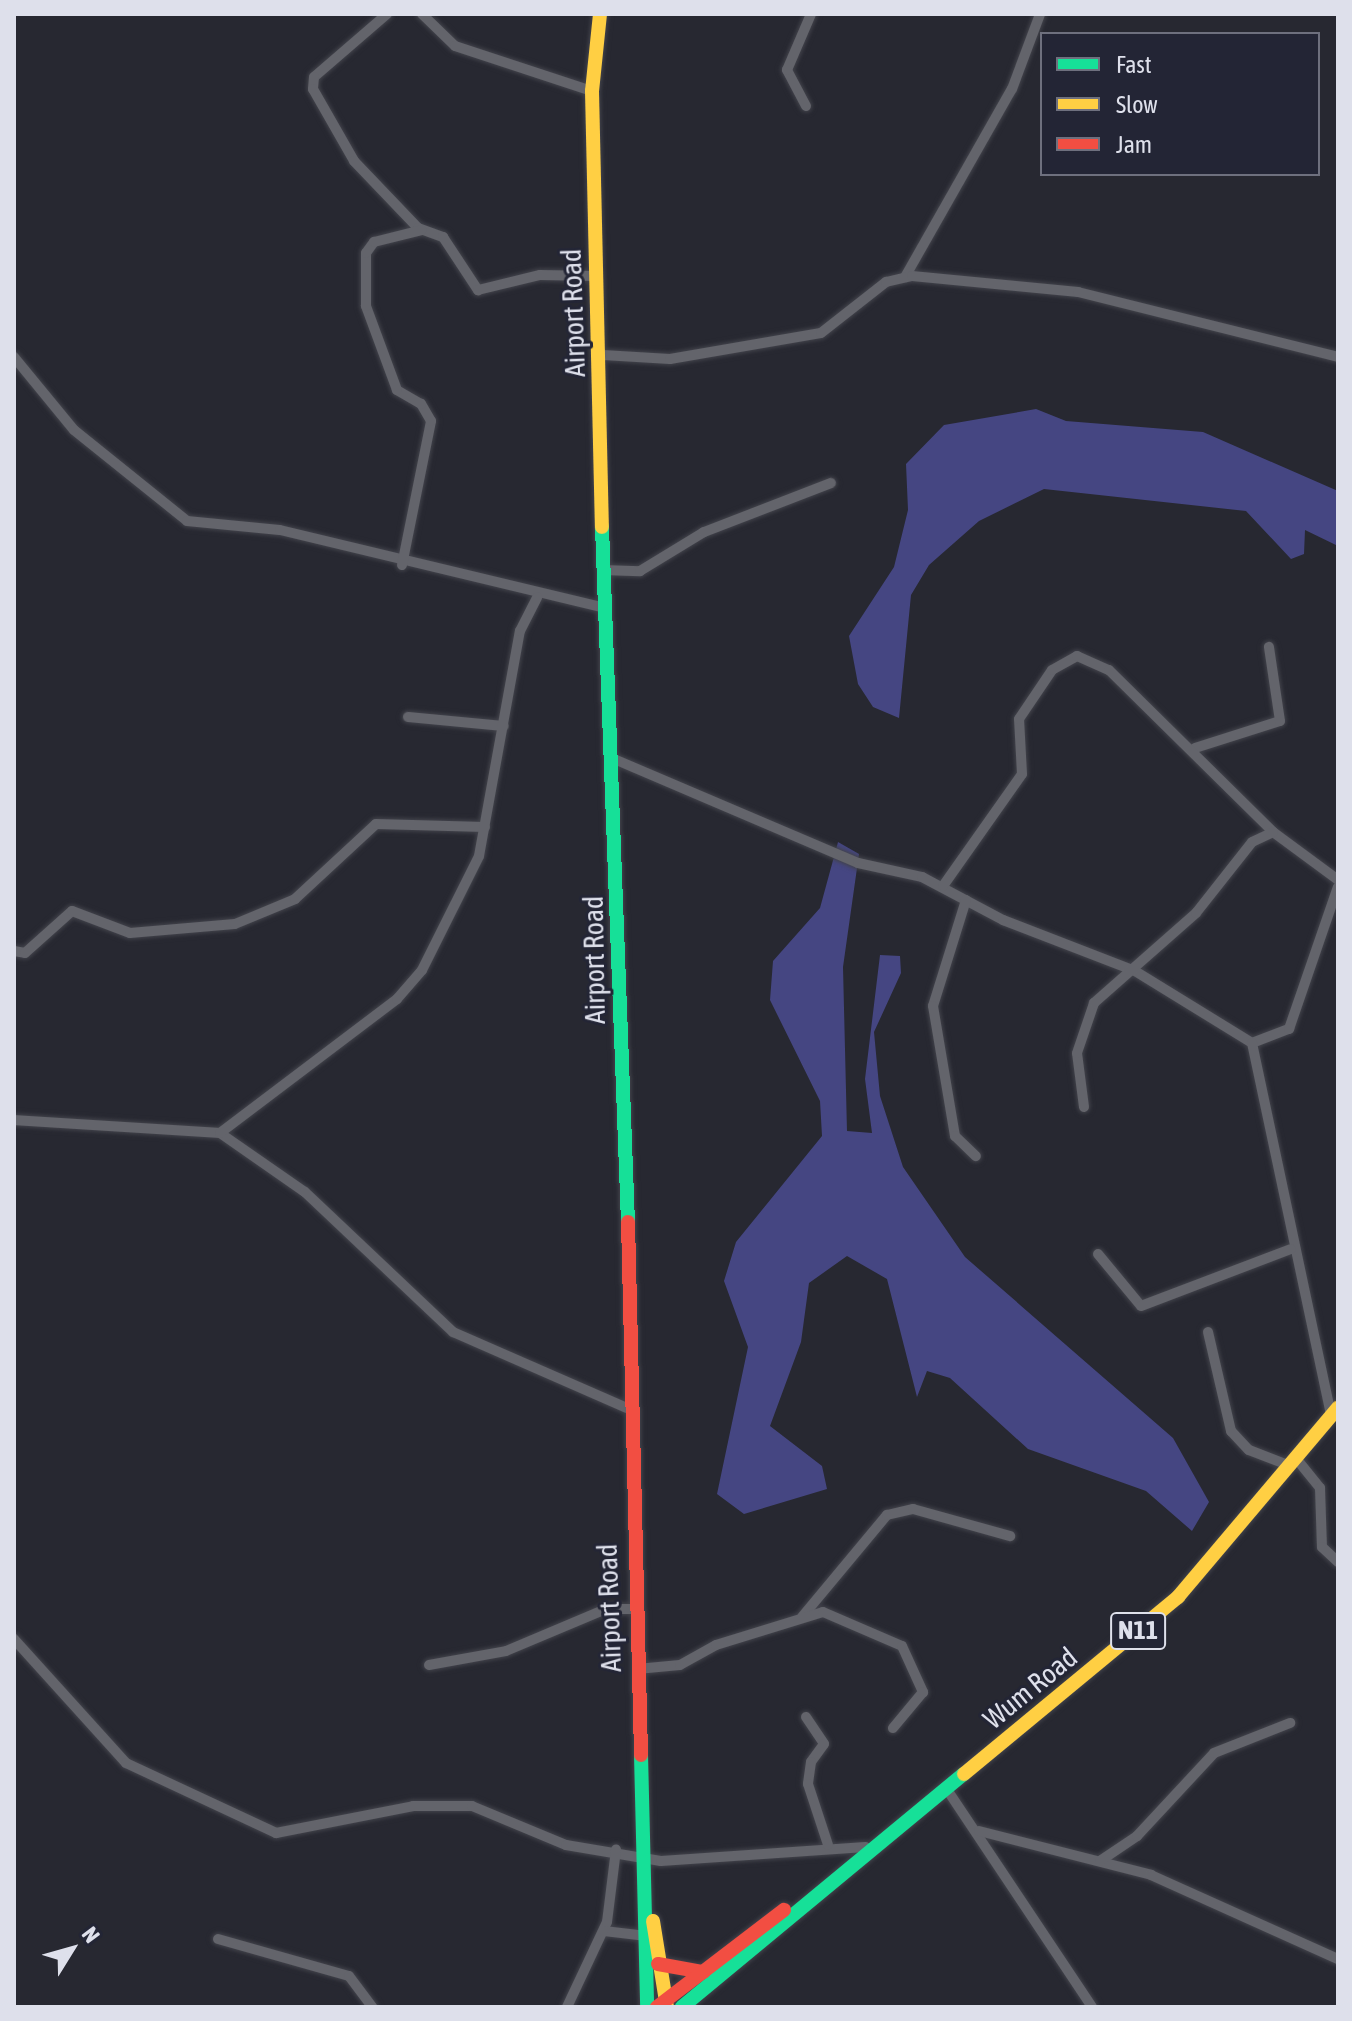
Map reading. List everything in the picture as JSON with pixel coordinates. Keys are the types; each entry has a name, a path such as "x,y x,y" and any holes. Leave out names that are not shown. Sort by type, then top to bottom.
{"main road":[{"name":"Airport Road","path":"600,14 592,91 596,276 603,355 602,570 614,759 627,1408 648,1857 647,2007"},
{"name":"Wum Road","path":"682,2007 1178,1597 1335,1412"},
{"name":"Wum Road","path":"663,2005 845,1862 906,1822"},
{"name":"Airport Road","path":"647,1906 663,2005"},
{"path":"658,1964 703,1972"}],"street":[{"path":"387,14 318,71 313,89 354,161 422,230 443,237 478,290 540,275 596,276"},
{"path":"422,14 455,46 592,91"},
{"path":"806,106 787,70 811,14"},
{"path":"905,277 1012,89 1040,14"},
{"path":"402,565 431,421 421,404 397,390 366,306 366,253 374,242 422,230"},
{"path":"603,355 670,359 821,333 886,282 905,277 1078,292 1338,357"},
{"path":"14,357 74,430 175,515 280,530 402,565 537,597 605,608"},
{"path":"602,570 640,571 704,532 831,483"},
{"path":"220,1133 397,999 422,970 468,889 485,827 520,631 537,597"},
{"path":"1195,748 1280,721 1269,647"},
{"path":"943,886 1022,774 1019,719 1062,661 1084,657 1109,670 1195,748 1273,832 1338,880"},
{"path":"408,717 504,726"},
{"path":"614,759 858,863 943,886 966,900 1135,971 1252,1043 1291,1249 1335,1412"},
{"path":"14,951 25,953 72,911 130,933 269,915 376,824 485,827"},
{"path":"1084,1107 1077,1053 1082,1025 1103,993 1135,971 1196,913 1252,842 1273,832"},
{"path":"1252,1043 1289,1029 1338,887"},
{"path":"966,900 933,1006 955,1136 976,1156"},
{"path":"14,1120 220,1133 305,1192 445,1326 627,1408"},
{"path":"1098,1254 1141,1306 1291,1249"},
{"path":"1208,1332 1231,1431 1249,1450 1292,1461 1320,1488 1322,1547 1338,1562"},
{"path":"796,1624 887,1515 913,1509 1010,1536"},
{"path":"429,1665 506,1651 606,1609 635,1609"},
{"path":"637,1669 680,1665 716,1645 796,1624 823,1612 900,1643 923,1690 893,1728"},
{"path":"14,1639 126,1763 276,1833 413,1806 472,1806 566,1845 648,1857 831,1844 866,1847"},
{"path":"806,1717 824,1744 811,1762 808,1784 831,1844 845,1862"},
{"path":"1100,1861 1137,1836 1214,1753 1290,1723"},
{"path":"946,1788 979,1831 1092,2007"},
{"path":"979,1831 1151,1875 1338,1959"},
{"path":"567,2007 604,1931 616,1850"},
{"path":"604,1931 647,1936"},
{"path":"218,1939 349,1976 372,2007"}],"shaded area":[{"path":"1036,409 1066,421 1203,432 1338,491 1338,546 1305,530 1304,554 1291,559 1246,511 1044,489 979,521 929,565 911,595 899,718 873,707 858,684 849,636 894,567 908,510 906,464 944,425"},
{"path":"838,842 859,854 843,967 847,1131 872,1133 865,1079 880,955 900,956 901,973 874,1032 880,1096 903,1167 965,1257 1173,1438 1209,1502 1192,1531 1146,1491 1028,1449 950,1378 927,1371 917,1397 887,1279 847,1256 809,1283 801,1342 770,1426 822,1466 827,1489 744,1514 717,1494 748,1347 724,1281 736,1242 822,1136 820,1101 770,1000 773,961 820,908"}],"traffic: fast":[{"path":"602,527 628,1222"},
{"path":"641,1755 647,2007"},
{"path":"682,2007 964,1774"}],"traffic: slow":[{"path":"600,14 592,91 602,527"},
{"path":"964,1774 1178,1597 1338,1408"},
{"path":"653,1921 667,2007"}],"traffic: jam":[{"path":"628,1222 641,1755"},
{"path":"657,2007 784,1910"},
{"path":"658,1964 703,1972"}]}
